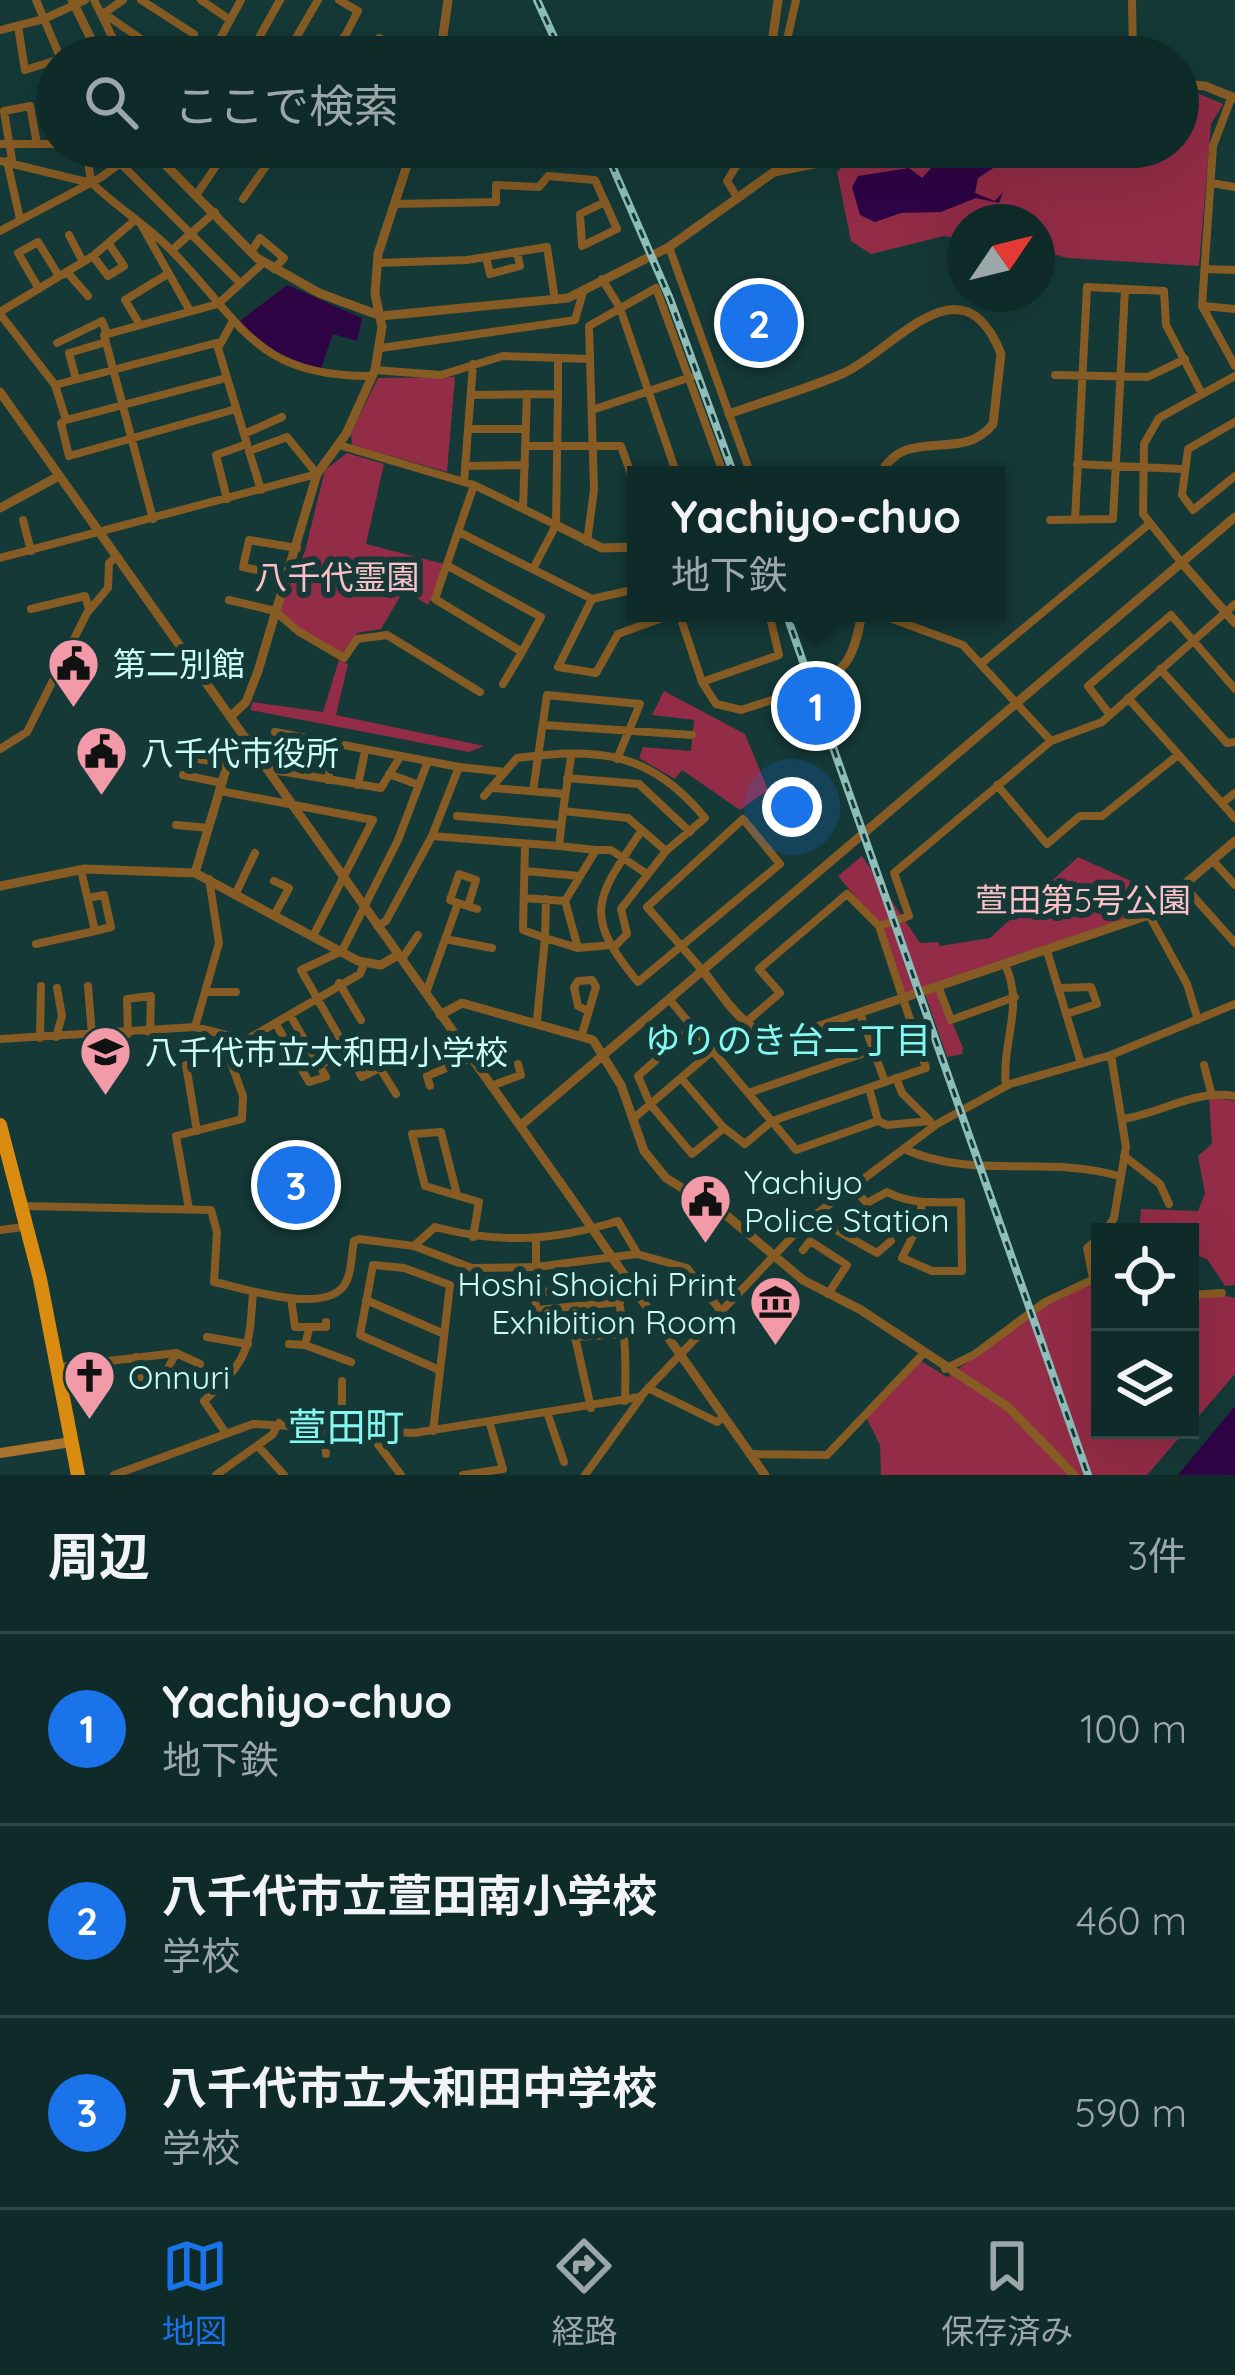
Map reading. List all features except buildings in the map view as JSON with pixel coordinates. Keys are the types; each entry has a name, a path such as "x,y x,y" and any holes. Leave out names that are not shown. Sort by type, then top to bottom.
{"highway":[{"path":"0,1125 22,1206 77,1475"}],"main road":[{"path":"0,1454 71,1442"}],"street":[{"path":"36,0 50,36"},
{"path":"101,12 123,0"},
{"path":"141,0 193,36"},
{"path":"201,0 230,20"},
{"path":"222,36 241,0"},
{"path":"260,36 280,0"},
{"path":"297,36 318,0"},
{"path":"339,0 358,11 345,36"},
{"path":"443,36 448,0"},
{"path":"773,36 778,0"},
{"path":"788,36 796,0"},
{"path":"1132,0 1133,36"},
{"path":"0,30 44,19 82,1"},
{"path":"82,1 135,36"},
{"path":"82,1 93,36"},
{"path":"101,12 112,36"},
{"path":"18,26 26,70 36,66"},
{"path":"1199,89 1233,97 1217,126 1202,306 1235,366"},
{"path":"20,219 6,161 12,143 4,111 30,106 36,139"},
{"path":"0,144 36,144"},
{"path":"6,161 46,176 89,182 172,250 256,346 291,365 332,376 441,375 503,356 590,359"},
{"path":"88,168 89,182"},
{"path":"0,231 115,168"},
{"path":"126,168 240,283"},
{"path":"171,168 263,262 381,316 555,300 583,292 669,247 783,168"},
{"path":"197,194 215,168"},
{"path":"243,199 265,168"},
{"path":"230,717 246,702 290,577 317,475 339,445 374,374 381,348 377,262 405,168"},
{"path":"736,168 727,181 737,197"},
{"path":"46,176 55,200"},
{"path":"392,204 496,202 496,185 539,187 548,176 596,180 617,229 582,245 580,214 605,202"},
{"path":"1211,183 1235,187"},
{"path":"172,250 216,211"},
{"path":"66,420 55,385 0,313 139,223"},
{"path":"139,223 190,311"},
{"path":"69,235 83,262"},
{"path":"251,252 260,238 284,258 274,269"},
{"path":"38,289 18,253 38,242 88,296"},
{"path":"93,256 108,276 124,266 109,244"},
{"path":"669,247 748,466"},
{"path":"377,262 486,257 547,248 555,300"},
{"path":"486,257 490,274 520,266 517,252"},
{"path":"76,379 69,353 140,325 218,304 263,262"},
{"path":"1205,269 1235,271"},
{"path":"140,325 125,300 166,274"},
{"path":"602,279 620,308 674,466"},
{"path":"1075,520 1087,287 1164,292 1166,325 1202,394"},
{"path":"587,542 593,447 589,326 656,288 721,466"},
{"path":"1050,520 1113,519 1125,289"},
{"path":"381,348 575,320 583,292"},
{"path":"1202,306 1235,309"},
{"path":"729,414 850,369 933,312 955,311 976,318 1001,354 994,424 970,444 908,446 886,466"},
{"path":"57,343 102,321 153,519"},
{"path":"233,321 220,342 226,378 261,490"},
{"path":"55,385 220,342"},
{"path":"533,569 556,525 558,358"},
{"path":"1055,375 1148,377 1184,359"},
{"path":"473,364 465,466 469,484 450,567 435,599 521,652"},
{"path":"1235,376 1153,424 1142,467 1142,502 1148,525 1230,608 1235,623"},
{"path":"592,410 691,377"},
{"path":"226,378 66,420 61,423 69,456 236,409"},
{"path":"0,392 765,1475"},
{"path":"524,508 526,394"},
{"path":"471,395 558,394"},
{"path":"247,443 282,418"},
{"path":"1235,422 1188,449 1182,469 1183,495 1193,510 1235,476"},
{"path":"468,429 526,429"},
{"path":"227,499 216,455 247,443 287,437 317,475"},
{"path":"339,445 469,484 608,550 627,548"},
{"path":"525,446 621,446 628,466"},
{"path":"1077,464 1182,469"},
{"path":"465,466 525,465"},
{"path":"0,558 317,475"},
{"path":"0,508 58,476"},
{"path":"520,1126 1235,517"},
{"path":"23,520 31,551"},
{"path":"982,662 1148,525"},
{"path":"459,532 592,599 627,591"},
{"path":"290,577 243,567 249,540 298,548"},
{"path":"0,749 22,739 89,610 108,588 109,563 117,556"},
{"path":"450,567 541,617 503,684"},
{"path":"31,609 85,596 89,610"},
{"path":"592,599 558,667 596,673 618,634 652,622"},
{"path":"229,601 275,611 298,632 344,658 357,639 387,634 481,692"},
{"path":"879,926 909,916 894,873 1051,740 1092,728 1110,715 1230,608"},
{"path":"1110,715 1088,686 1171,615 1235,688"},
{"path":"681,622 702,682 716,704 735,711 831,680 849,663 860,622"},
{"path":"702,682 779,655 772,622"},
{"path":"903,622 946,636 982,662 1051,740"},
{"path":"1160,670 1227,743 1235,742"},
{"path":"52,680 84,678"},
{"path":"533,791 547,695 640,704 616,759"},
{"path":"1128,698 1235,818"},
{"path":"544,725 692,736"},
{"path":"275,732 505,772"},
{"path":"297,774 306,739"},
{"path":"195,873 232,749 246,740"},
{"path":"328,780 334,745"},
{"path":"358,785 365,751"},
{"path":"997,785 1047,844 1080,816 1102,816 1178,755"},
{"path":"267,769 380,788 400,757"},
{"path":"559,846 571,757"},
{"path":"189,758 228,763"},
{"path":"484,796 517,758 616,759 648,765 685,794 705,818 666,851 621,909 627,934 612,947 578,949 523,930 525,844"},
{"path":"396,1094 380,1068 362,1077 301,970 341,951 428,761"},
{"path":"639,784 648,765"},
{"path":"376,926 386,921 432,836 459,766"},
{"path":"389,774 419,785"},
{"path":"183,775 293,805 374,820 314,934"},
{"path":"567,778 639,784 690,832"},
{"path":"491,788 565,794"},
{"path":"1222,803 1235,793"},
{"path":"563,812 628,818 666,851"},
{"path":"458,816 561,825"},
{"path":"642,830 597,899 599,928 638,982 681,946 780,864 743,819 647,908 681,946 702,970 746,1022 766,1036 782,1037 1149,915 1235,841"},
{"path":"176,824 208,828"},
{"path":"432,836 596,850 623,858 647,874"},
{"path":"578,949 565,901 596,850"},
{"path":"236,893 256,853"},
{"path":"1213,861 1235,886"},
{"path":"0,886 125,866 195,873 364,964 381,965 399,958 418,934"},
{"path":"81,870 95,931"},
{"path":"525,871 580,876"},
{"path":"195,1028 219,943 209,880"},
{"path":"274,881 289,888 275,914"},
{"path":"1184,886 1235,943"},
{"path":"633,1119 780,993 759,969 847,894 879,926 926,1068 772,1121 745,1144 724,1128 681,1078"},
{"path":"36,944 111,927 104,895 88,898"},
{"path":"524,898 565,901"},
{"path":"537,1020 546,899"},
{"path":"425,994 458,904 477,909"},
{"path":"1149,915 1187,984 1198,1020"},
{"path":"445,939 492,948"},
{"path":"1047,951 1081,1063"},
{"path":"0,1039 195,1028 246,1040 360,974 364,964"},
{"path":"1005,965 1016,987 1003,1057 1006,1086"},
{"path":"339,983 361,1020"},
{"path":"40,1038 41,986"},
{"path":"88,986 92,1035"},
{"path":"938,986 951,1020 1015,998"},
{"path":"1059,988 1090,986 1097,1004 1066,1014"},
{"path":"56,1037 62,1016 57,988"},
{"path":"206,992 236,992"},
{"path":"128,1034 127,999 151,996 150,1033"},
{"path":"669,999 796,1150 878,1121 887,1125 930,1121 902,1093 896,1078"},
{"path":"440,1015 462,1003 488,1014 537,1020 582,1034 605,1055 648,1157 666,1178 726,1215 772,1256 828,1294 861,1310 1008,1407 1074,1475"},
{"path":"586,1475 648,1388 772,1256 851,1187 1006,1086 1111,1055 1235,1004"},
{"path":"582,1034 586,1010"},
{"path":"860,1012 885,1082"},
{"path":"276,1024 308,1082 326,1077 290,1015"},
{"path":"693,1027 638,1076 650,1105 692,1154 724,1128"},
{"path":"189,1210 176,1136 242,1119 243,1096 221,1035"},
{"path":"748,1093 873,1049"},
{"path":"320,1066 346,1050"},
{"path":"1111,1055 1123,1119 1124,1156 1111,1223"},
{"path":"430,1086 428,1076 472,1058"},
{"path":"186,1064 197,1131"},
{"path":"491,1086 521,1076 518,1064"},
{"path":"1204,1065 1211,1091"},
{"path":"868,1088 878,1121"},
{"path":"1123,1119 1156,1114 1211,1091 1235,1096"},
{"path":"457,1195 441,1132 412,1134 425,1186 479,1202 472,1237"},
{"path":"904,1149 952,1165 1057,1164 1119,1176"},
{"path":"1124,1156 1160,1184 1169,1204"},
{"path":"826,1179 842,1194"},
{"path":"851,1187 867,1203 887,1192 908,1203 921,1202 961,1202 962,1271 932,1271 902,1258 922,1218 921,1202"},
{"path":"22,1206 215,1214 214,1282 292,1298 313,1300 342,1289 356,1240 414,1246 472,1268 536,1268 638,1255 687,1268 720,1310"},
{"path":"813,1217 877,1253 891,1241"},
{"path":"414,1246 435,1227 472,1237 536,1240 618,1221 638,1255"},
{"path":"0,1230 26,1226"},
{"path":"536,1240 536,1268"},
{"path":"803,1250 810,1241 847,1265 828,1294"},
{"path":"433,1431 437,1369 451,1285 404,1268 373,1264 360,1335 437,1369"},
{"path":"945,1369 975,1354 1045,1301 1091,1279"},
{"path":"620,1302 536,1310 536,1292 612,1285 620,1302 627,1334 625,1401"},
{"path":"224,1432 204,1401 236,1374 248,1344 253,1292"},
{"path":"1199,1294 1222,1293"},
{"path":"292,1298 295,1327 326,1327"},
{"path":"366,1300 442,1334"},
{"path":"305,1345 309,1329"},
{"path":"590,1408 575,1337 627,1334"},
{"path":"208,1337 248,1344"},
{"path":"289,1344 305,1345 351,1363"},
{"path":"56,1367 176,1353 200,1364"},
{"path":"136,1357 141,1383 157,1390 176,1353"},
{"path":"750,1454 826,1454 923,1354"},
{"path":"341,1427 342,1381"},
{"path":"648,1388 705,1419 717,1422 724,1417"},
{"path":"114,1475 224,1432 279,1423 433,1431 640,1397"},
{"path":"548,1414 564,1462"},
{"path":"216,1475 258,1446 279,1423"},
{"path":"463,1475 502,1469 490,1424"},
{"path":"323,1426 326,1454"},
{"path":"368,1430 401,1475"},
{"path":"258,1446 284,1475"}],"green space":[{"path":"1199,94 1223,104 1211,124 1199,266 1055,255 1055,204 947,204 947,236 871,254 851,241 837,172 841,168 1199,168"},
{"path":"455,377 447,472 352,445 351,433 378,378"},
{"name":"八千代霊園","path":"347,453 384,464 366,544 448,565 428,605 404,590 381,629 357,633 342,653 298,628 279,610 305,551 325,470"},
{"path":"339,660 348,664 336,715 484,746 469,752 250,710 253,702 323,712"},
{"path":"664,691 745,734 768,790 740,810 682,770 675,779 639,758 643,747 691,751 694,720 652,715"},
{"name":"萱田第5号公園","path":"862,856 920,943 938,942 940,946 990,938 1078,857 1162,895 1156,909 937,986 963,1048 962,1054 947,1057 924,991 904,995 885,932 838,876"},
{"path":"1209,1097 1235,1101 1235,1285 1225,1286 1207,1259 1199,1256 1199,1223 1140,1223 1141,1209 1198,1211 1205,1193 1198,1156 1212,1144"},
{"path":"1091,1284 1091,1439 1178,1439 1147,1475 881,1475 880,1445 865,1415 921,1361 947,1377 1046,1305"},
{"path":"1199,1298 1235,1298 1235,1374 1199,1416 1199,1331"}],"shaded area":[{"path":"909,168 922,178 931,168 993,168 978,178 975,193 995,201 1003,192 999,203 976,198 947,204 941,212 901,213 875,222 860,215 852,187 858,176"},
{"path":"287,285 362,318 357,341 333,334 321,369 277,351 240,321"},
{"path":"1235,1406 1235,1475 1178,1475"}],"railway":[{"path":"537,0 553,36"},
{"path":"613,168 670,299 731,466"},
{"path":"789,622 1088,1475"}],"place":[{"name":"八千代市立萱田南小学校","path":"759,323"},
{"name":"Yachiyo-chuo","path":"816,706"},
{"name":"第二別館","path":"74,709"},
{"name":"八千代市役所","path":"102,798"},
{"name":"八千代市立大和田小学校","path":"106,1097"},
{"name":"八千代市立大和田中学校","path":"296,1185"},
{"name":"Yachiyo Police Station","path":"705,1246"},
{"name":"Hoshi Shoichi Print Exhibition Room","path":"776,1348"},
{"name":"Onnuri","path":"89,1422"}],"district":[{"name":"ゆりのき台二丁目","path":"788,1039"},
{"name":"萱田町","path":"346,1426"}]}
